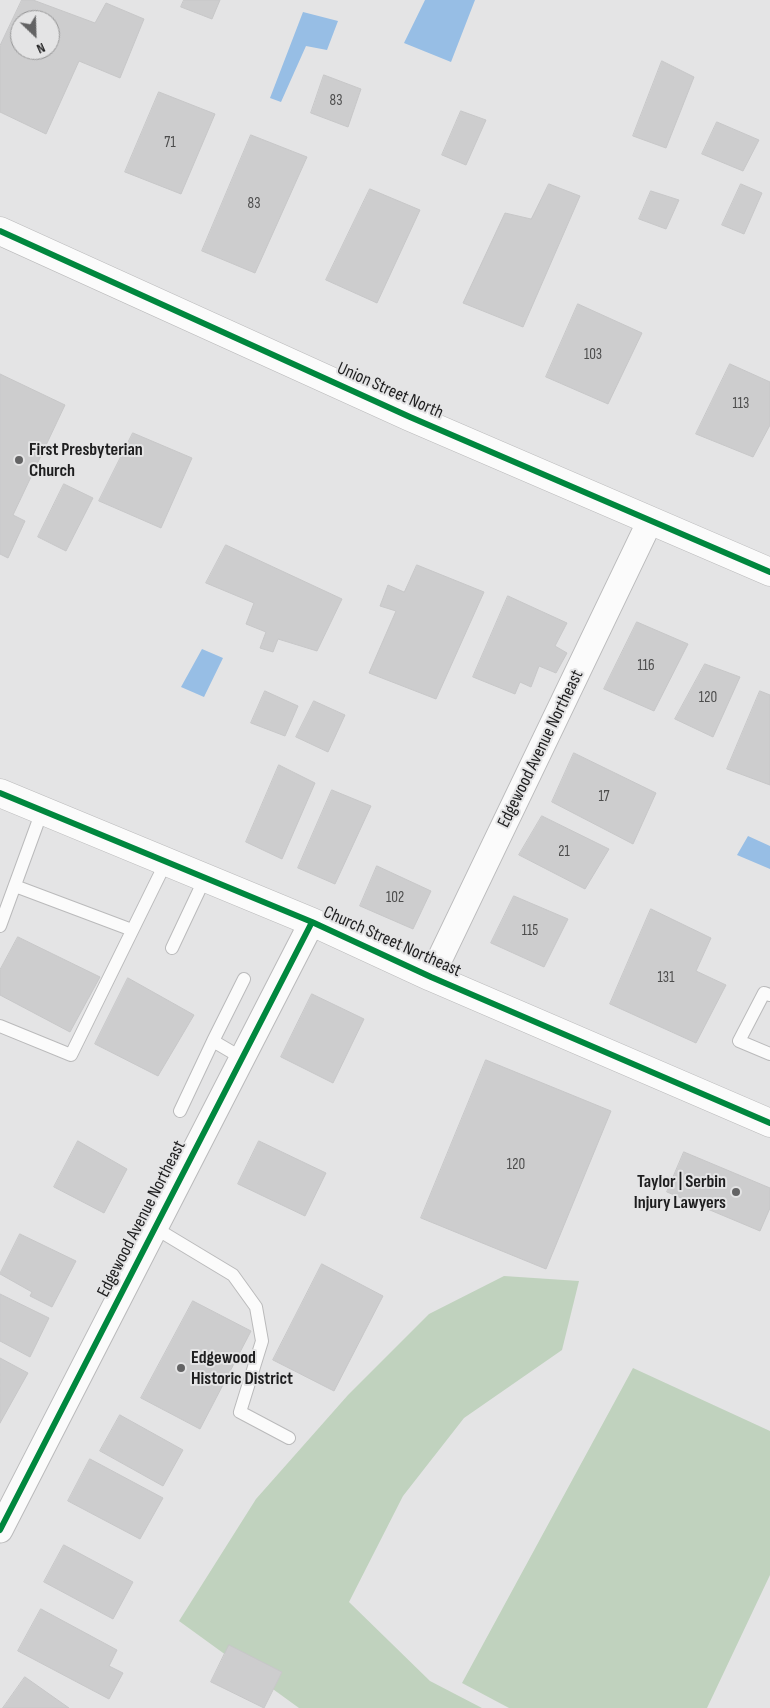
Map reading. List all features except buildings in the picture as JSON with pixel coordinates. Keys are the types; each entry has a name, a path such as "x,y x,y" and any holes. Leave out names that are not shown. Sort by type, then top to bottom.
{"main road":[{"name":"Union Street North","path":"0,232 410,417 650,522 770,572"},
{"name":"Church Street Northeast","path":"0,793 312,922 431,977 770,1123"}],"street":[{"name":"Edgewood Avenue Northeast","path":"431,977 650,522"},
{"name":"Edgewood Avenue Northeast","path":"0,1530 312,922"}],"lane":[{"path":"0,926 42,811"},
{"path":"0,1026 71,1055 166,862"},
{"path":"172,948 205,878"},
{"path":"15,886 132,930"},
{"path":"180,1111 244,979"},
{"path":"770,995 764,993 739,1041 770,1054"},
{"path":"213,1041 242,1058"},
{"path":"155,1228 233,1275 256,1307 262,1341 240,1412 289,1438"}],"green space":[{"path":"504,1276 579,1281 562,1350 464,1418 403,1496 349,1602 430,1681 482,1708 299,1708 179,1621 256,1499 348,1395 429,1314"},
{"path":"633,1368 770,1431 770,1575 707,1708 509,1708 462,1683"}],"water":[{"path":"425,0 475,0 451,62 404,43"},
{"path":"303,12 338,21 327,50 306,46 281,102 270,98"},
{"path":"202,649 223,658 204,697 181,687"},
{"path":"748,836 770,846 770,869 737,855"}],"cycle path":[{"path":"0,231 410,417 770,572"},
{"path":"0,793 312,922 431,977 770,1123"},
{"path":"0,1530 312,922"}],"place":[{"name":"First Presbyterian Church","path":"19,460"},
{"name":"Taylor | Serbin Injury Lawyers","path":"736,1192"},
{"name":"Edgewood Historic District","path":"181,1368"}]}
